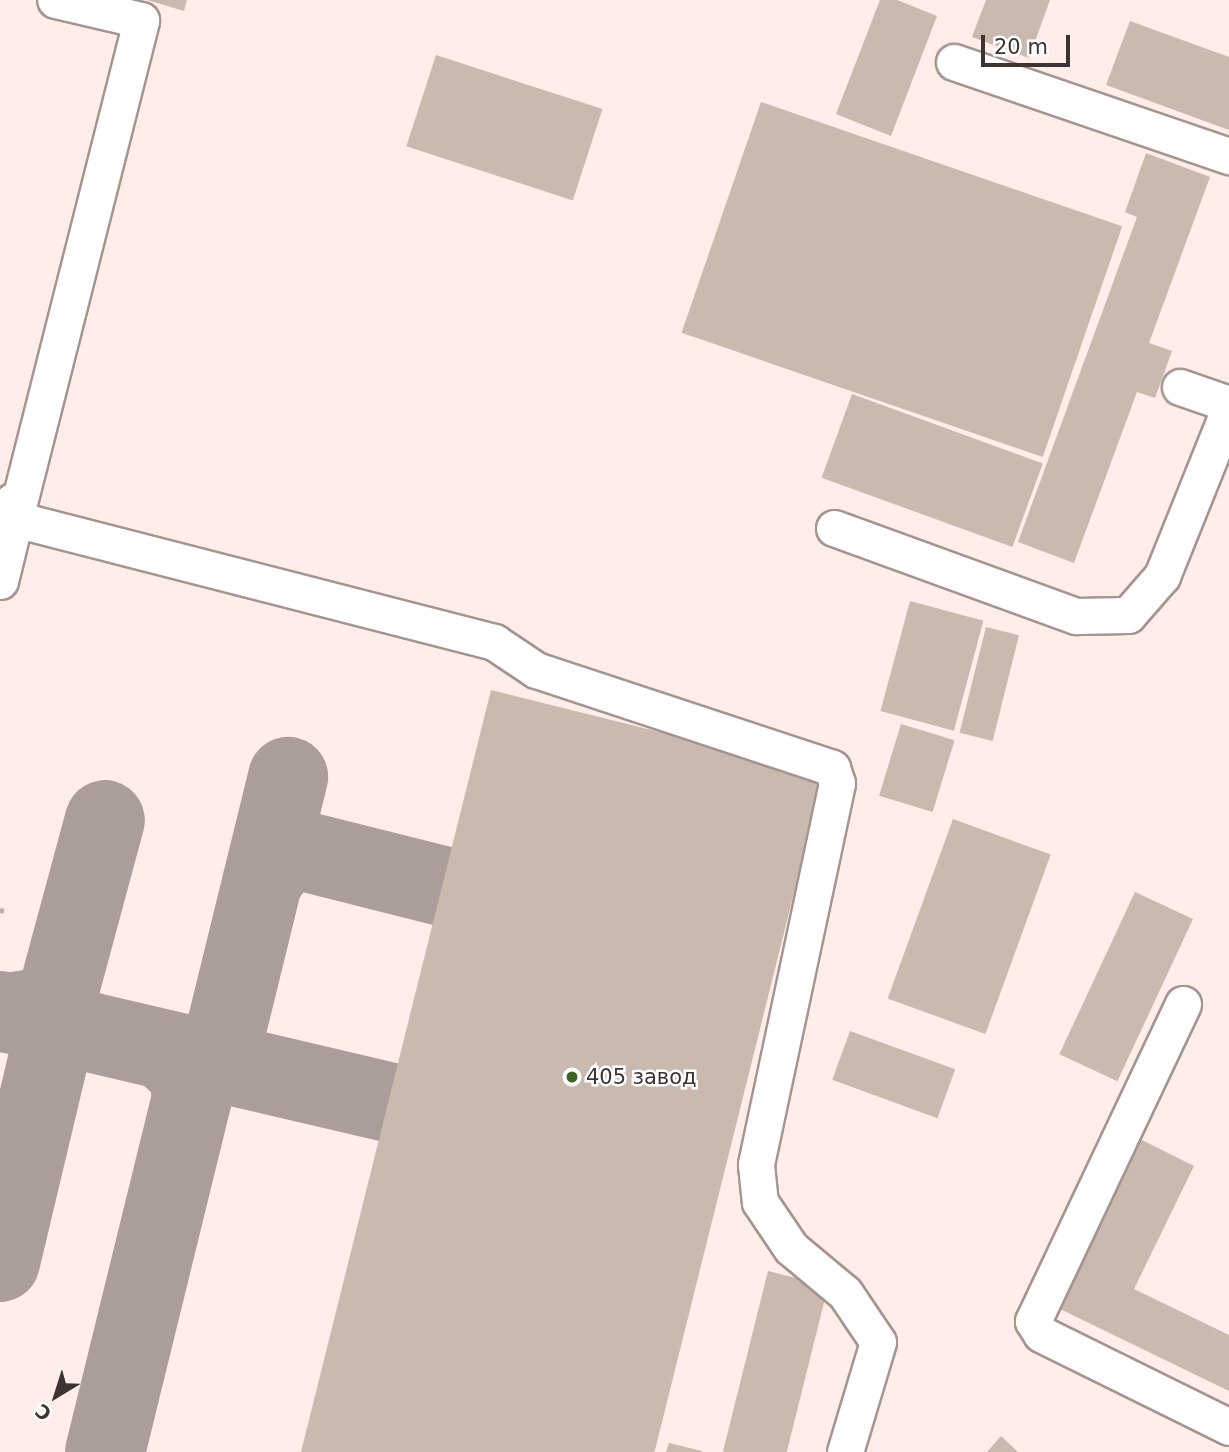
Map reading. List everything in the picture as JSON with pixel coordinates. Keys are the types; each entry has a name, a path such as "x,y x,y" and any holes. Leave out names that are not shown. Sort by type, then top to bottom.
{"lane":[{"path":"0,581 11,506 141,20 55,0"},
{"path":"954,62 1229,156"},
{"path":"834,528 1076,617 1128,615 1162,576 1229,407 1180,387"},
{"path":"11,506 494,642 536,670 832,768 837,783 756,1165 760,1202 791,1248 845,1293 878,1342 845,1452"},
{"path":"1182,1004 1032,1321 1041,1334 1229,1427"}],"building":[{"path":"147,0 187,0 184,11"},
{"path":"880,0 897,0 937,16 891,136 836,114"},
{"path":"986,0 1050,0 1029,58 972,37"},
{"path":"1130,21 1229,57 1229,130 1106,85"},
{"path":"436,55 602,109 573,200 406,146"},
{"path":"761,102 1122,226 1043,457 682,333"},
{"path":"1146,153 1210,177 1149,343 1172,351 1155,398 1137,392 1074,563 1018,542 1137,217 1125,212"},
{"path":"852,394 1043,463 1012,547 822,478"},
{"path":"910,601 983,621 954,731 880,711"},
{"path":"986,627 1019,635 993,741 960,733"},
{"name":"405 завод","path":"491,690 824,773 655,1452 301,1452"},
{"path":"901,724 955,740 933,812 879,796"},
{"path":"953,819 1051,855 985,1034 888,998"},
{"path":"1135,892 1193,919 1117,1081 1059,1054"},
{"path":"850,1031 955,1069 937,1118 832,1080"},
{"path":"1140,1139 1194,1166 1134,1289 1229,1335 1229,1391 1058,1308"},
{"path":"768,1271 828,1286 787,1452 723,1451"},
{"path":"1001,1436 1018,1452 987,1452"},
{"path":"669,1443 702,1451 702,1452 666,1452"}],"taxiway":[{"path":"224,1038 288,777"},
{"path":"8,1013 46,1007 59,990 105,820"},
{"path":"263,880 280,857 303,851 442,886"},
{"path":"0,1011 389,1102"},
{"path":"0,1262 51,1048 47,1030 29,1018"},
{"path":"105,1452 192,1098 189,1073 163,1049"}],"place":[{"name":"405 завод","path":"572,1077"}]}
